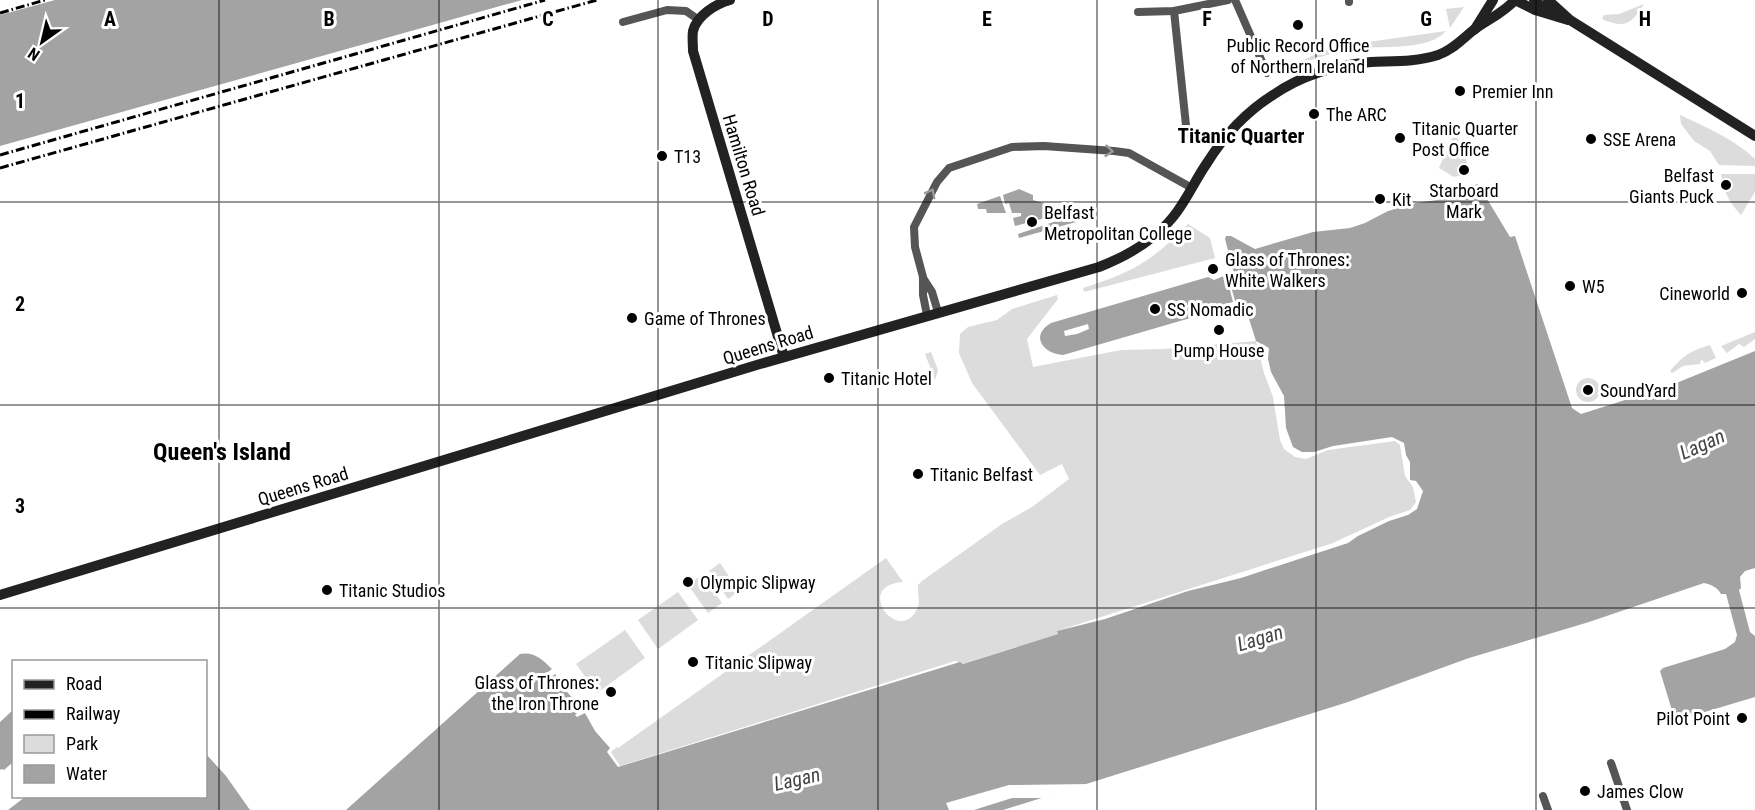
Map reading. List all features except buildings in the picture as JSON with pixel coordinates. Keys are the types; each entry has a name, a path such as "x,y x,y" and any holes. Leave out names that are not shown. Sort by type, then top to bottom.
{"street":[{"path":"623,22 667,10 686,11 699,20 730,0"},
{"path":"1138,12 1174,11 1228,0"},
{"path":"1235,0 1267,74"},
{"path":"1482,0 1483,13"},
{"name":"Queens Road","path":"1474,29 1493,0"},
{"path":"1515,0 1535,10 1570,20"},
{"name":"Queens Road","path":"0,595 784,357 1099,267 1119,259 1160,231 1173,218 1205,164 1226,137 1245,116 1274,94 1306,77 1332,68 1371,62 1407,61 1438,55 1453,47 1474,29 1500,15 1515,0"},
{"path":"1534,0 1551,15"},
{"path":"1548,0 1570,20 1755,136"},
{"path":"1174,11 1187,135"},
{"name":"Hamilton Road","path":"699,20 693,31 693,51 784,357"},
{"path":"932,313 932,292 923,277 915,247 914,227 943,174 949,168 1012,147 1044,146 1129,153 1192,188"},
{"path":"1611,763 1627,810"},
{"path":"1544,796 1548,810"}],"green space":[{"path":"1644,4 1627,23 1617,24 1602,19 1604,15 1619,14"},
{"path":"1464,7 1450,28 1446,9"},
{"path":"1446,31 1439,37 1418,44 1362,48 1361,43"},
{"path":"1346,47 1345,50 1291,66 1324,50"},
{"path":"1680,115 1738,145 1755,159 1755,166 1719,165 1710,151 1694,141 1681,124"},
{"path":"1455,131 1471,173 1454,177 1439,168"},
{"path":"1721,174 1755,174 1755,192 1741,215 1727,196"},
{"path":"1188,224 1210,238 1215,258 1084,292 1083,288 1115,277 1152,257"},
{"path":"1057,295 1058,299 1027,339 1033,367 1121,350 1256,341 1273,397 1280,440 1284,449 1295,457 1306,459 1328,450 1395,441 1400,445 1405,476 1413,487 1416,502 1410,510 1389,517 1333,543 1057,631 1058,634 962,664 955,661 620,766 611,752 617,747 886,558 903,582 888,586 881,593 884,611 900,621 909,619 917,609 918,585 922,581 1002,524 1032,507 1069,479 1062,464 1040,475 972,383 959,353 960,334 968,327 997,320 1012,309"},
{"path":"1755,332 1755,339 1744,347 1739,344 1727,353 1721,346"},
{"path":"1710,345 1716,358 1705,363 1701,359 1700,364 1683,366 1672,373 1670,371 1688,354"},
{"path":"931,352 938,370 935,380 925,354"},
{"path":"1588,378 1597,381 1600,390 1597,399 1588,402 1579,399 1576,390 1579,381"},
{"path":"720,563 739,591 728,599 709,571"},
{"path":"702,575 722,603 708,613 688,585"},
{"path":"678,592 698,620 658,649 638,620"},
{"path":"625,630 645,658 597,693 576,664"}],"water":[{"path":"55,0 522,0 0,146 0,15"},
{"name":"Lagan","path":"1478,184 1510,237 1515,236 1572,408 1581,414 1669,386 1755,351 1755,568 1745,571 1740,577 1741,588 1739,590 1750,632 1755,636 1755,697 1678,720 1674,717 1660,671 1663,668 1725,649 1735,642 1737,635 1726,594 1721,594 1714,587 1704,583 1589,622 1469,658 1348,702 1003,810 346,810 520,654 534,655 552,669 548,672 549,679 555,674 582,708 575,715 577,717 585,713 595,731 610,748 607,752 618,767 960,662 963,664 1058,634 1057,631 1105,619 1188,591 1241,578 1348,543 1389,521 1408,515 1417,509 1423,491 1416,481 1410,480 1410,462 1404,443 1392,437 1333,446 1314,452 1302,452 1293,447 1286,428 1284,396 1271,372 1268,359 1269,348 1256,341 1243,300 1235,301 1228,275 1234,273 1225,239 1226,236 1231,236 1255,249 1313,232 1350,228 1388,211 1416,203 1451,198 1450,193"},
{"path":"1019,189 1033,195 1033,200 1053,206 1054,212 1058,212 1057,215 1015,226 1013,218 1021,216 1021,213 1012,213 1009,203 1005,204 1003,195"},
{"path":"1000,196 1006,213 987,213 986,209 978,209 977,204"},
{"path":"1077,214 1076,222 1019,238 1018,234"},
{"path":"1226,275 1233,302 1222,305 1218,310 1063,355 1045,348 1040,339 1044,328 1051,323 1208,277 1214,280"},
{"path":"12,711 12,763 4,770 0,770 0,722"},
{"path":"207,755 226,776 250,810 8,810 24,798 207,798"}],"pier":[{"path":"1088,324 1089,329 1065,336 1064,331"},
{"path":"1089,784 1043,798 1012,798 974,810 949,810 946,803 1009,785"}],"railway":[{"path":"0,13 45,0"},
{"path":"0,155 545,0"},
{"path":"0,168 597,0"}],"place":[{"name":"Public Record Office of Northern Ireland","path":"1298,25"},
{"name":"Premier Inn","path":"1460,91"},
{"name":"The ARC","path":"1314,114"},
{"name":"Titanic Quarter Post Office","path":"1400,138"},
{"name":"SSE Arena","path":"1591,139"},
{"name":"T13","path":"662,156"},
{"name":"Starboard Mark","path":"1464,170"},
{"name":"Belfast Giants Puck","path":"1726,185"},
{"name":"Kit","path":"1380,199"},
{"name":"Belfast Metropolitan College","path":"1032,222"},
{"name":"Glass of Thrones: White Walkers","path":"1213,269"},
{"name":"W5","path":"1570,286"},
{"name":"Cineworld","path":"1742,293"},
{"name":"SS Nomadic","path":"1155,309"},
{"name":"Game of Thrones","path":"632,318"},
{"name":"Pump House","path":"1219,330"},
{"name":"Titanic Hotel","path":"829,378"},
{"name":"SoundYard","path":"1588,390"},
{"name":"Titanic Belfast","path":"918,474"},
{"name":"Olympic Slipway","path":"688,582"},
{"name":"Titanic Studios","path":"327,590"},
{"name":"Titanic Slipway","path":"693,662"},
{"name":"Glass of Thrones: the Iron Throne","path":"611,692"},
{"name":"Pilot Point","path":"1742,718"},
{"name":"James Clow","path":"1585,791"}],"district":[{"name":"Titanic Quarter","path":"1241,136"},
{"name":"Queen's Island","path":"222,452"}]}
